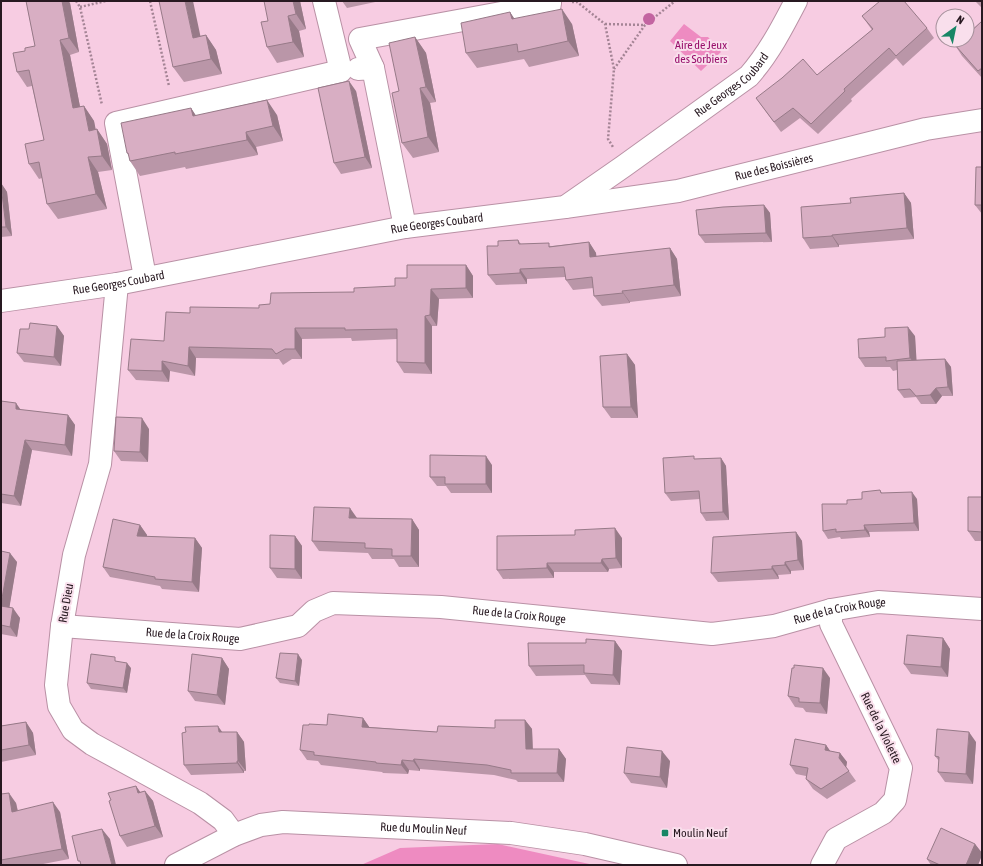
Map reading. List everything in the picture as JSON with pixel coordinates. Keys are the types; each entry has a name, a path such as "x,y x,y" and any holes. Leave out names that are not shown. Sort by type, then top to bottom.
{"street":[{"path":"324,1 341,70"},
{"name":"Rue Georges Coubard","path":"1,301 117,284 145,277 405,227 565,207 749,76 763,61 796,1"},
{"path":"405,227 373,68 360,39 550,2"},
{"path":"145,277 116,123 341,70 373,68"},
{"name":"Rue des Boissières","path":"565,207 678,191 926,129 982,120"},
{"name":"Rue Dieu","path":"117,284 100,464 74,555 62,626 56,685 59,706 74,730 92,744 200,804 223,820 234,835"},
{"name":"Rue de la Croix Rouge","path":"62,626 240,639 298,626 314,611 333,603 441,608 712,634 774,626 831,610 878,602 982,609"},
{"name":"Rue de la Violette","path":"822,865 836,839 884,813 895,800 901,768 831,624 831,610"},
{"name":"Rue du Moulin Neuf","path":"176,865 234,835 261,825 283,822 511,833 585,844 676,865"}],"path":[{"path":"76,1 80,7 106,127 116,123"},
{"path":"80,7 106,1"},
{"path":"150,1 174,109"},
{"path":"614,69 645,25 675,1"},
{"path":"550,2 577,2 604,24 645,25"},
{"path":"604,24 614,69 608,139 624,166"}],"green space":[{"name":"Aire de Jeux des Sorbiers","path":"684,24 701,37 708,37 721,52 701,71 670,41"},
{"path":"498,844 594,865 361,865 400,848"}],"building":[{"path":"26,1 62,1 69,38 60,40 73,108 84,106 89,131 97,129 102,156 88,157 96,194 47,204 39,162 29,164 25,144 44,140 29,70 17,72 13,53 25,51 25,48 35,46"},
{"path":"159,1 185,1 193,38 206,35 211,59 173,67"},
{"path":"264,1 293,1 296,14 288,16 293,42 267,47 261,22 268,21"},
{"path":"880,1 904,1 927,28 896,56 889,48 844,89 845,91 811,124 793,108 774,122 756,98 782,78 803,59 817,75 873,29 862,16"},
{"path":"562,9 568,41 518,52 517,44 466,53 461,23 510,12 512,19"},
{"path":"982,21 982,68 978,71 958,48 975,48 975,28"},
{"path":"415,37 426,87 420,88 428,137 402,143 392,93 399,91 389,43"},
{"path":"349,81 365,157 334,163 318,88"},
{"path":"267,100 273,126 246,132 247,140 130,161 121,123 191,108 193,116"},
{"path":"976,167 982,167 982,205 975,205"},
{"path":"1,185 6,227 1,227"},
{"path":"904,193 907,228 803,238 801,207 851,203 850,198"},
{"path":"764,205 766,233 699,235 696,210"},
{"path":"518,240 519,244 549,243 549,247 589,242 590,257 670,248 674,285 594,296 592,277 566,280 564,267 520,269 520,273 488,275 487,246 498,246 498,241"},
{"path":"407,265 466,265 466,288 431,289 430,315 425,316 425,363 397,362 397,329 345,330 345,328 295,328 295,349 285,349 276,354 272,349 189,347 188,366 162,361 162,371 128,370 131,339 164,341 166,312 190,313 190,307 259,308 259,305 270,304 271,293 354,292 354,288 395,286 395,278 407,278"},
{"path":"30,323 57,326 54,357 17,353 20,329 29,329"},
{"path":"908,327 910,358 886,361 886,357 859,358 858,339 885,337 885,328"},
{"path":"627,354 631,407 603,407 600,356"},
{"path":"945,359 948,387 936,388 930,395 916,396 910,389 898,390 897,361"},
{"path":"1,401 16,403 16,409 68,415 65,445 25,440 14,496 1,494"},
{"path":"116,417 142,418 140,452 114,451"},
{"path":"430,455 486,456 486,484 445,484 445,477 430,477"},
{"path":"694,456 694,459 721,458 723,512 701,513 699,491 665,493 663,458"},
{"path":"880,490 881,493 912,492 914,523 864,525 865,530 836,532 836,529 823,531 822,504 847,504 847,500 862,499 862,492"},
{"path":"968,497 982,497 982,532 968,531"},
{"path":"314,507 350,508 349,518 412,519 411,556 392,556 392,549 365,548 365,543 312,541"},
{"path":"113,519 140,525 137,536 195,538 192,582 155,579 155,577 103,567"},
{"path":"615,528 616,558 602,559 601,563 547,563 547,568 497,570 497,536 575,535 575,530"},
{"path":"796,532 798,560 785,562 785,565 772,566 772,569 711,573 713,537"},
{"path":"270,535 295,536 295,569 270,568"},
{"path":"1,551 10,553 1,604"},
{"path":"1,606 13,608 10,627 1,625"},
{"path":"907,635 943,638 941,667 904,664"},
{"path":"586,639 615,641 613,675 584,673 584,665 529,666 528,643 586,643"},
{"path":"280,653 298,654 295,681 276,678"},
{"path":"91,654 115,657 115,661 127,663 123,688 87,683"},
{"path":"192,654 222,658 217,695 188,691"},
{"path":"794,665 823,668 820,703 799,702 799,698 788,696 792,668 794,668"},
{"path":"328,714 363,718 362,727 437,732 438,726 495,728 495,720 525,720 526,749 559,749 557,773 511,773 511,770 487,765 414,759 413,761 402,760 401,765 376,763 314,755 314,752 300,750 303,725 327,725"},
{"path":"26,722 29,745 1,750 1,726"},
{"path":"218,726 219,732 237,732 237,763 184,765 182,733 186,732 185,727"},
{"path":"937,729 969,732 966,774 938,772 939,757 935,756"},
{"path":"795,739 826,745 825,750 840,753 839,758 849,771 821,789 806,779 808,768 790,765"},
{"path":"627,747 662,751 660,777 624,773"},
{"path":"136,786 138,793 145,791 155,826 120,836 108,793"},
{"path":"9,793 12,812 53,802 62,849 1,860 1,794"},
{"path":"941,828 975,844 966,865 940,865 927,859"},
{"path":"102,829 112,865 81,865 80,861 78,861 72,836"}],"place":[{"name":"Moulin Neuf","path":"665,833"}]}
